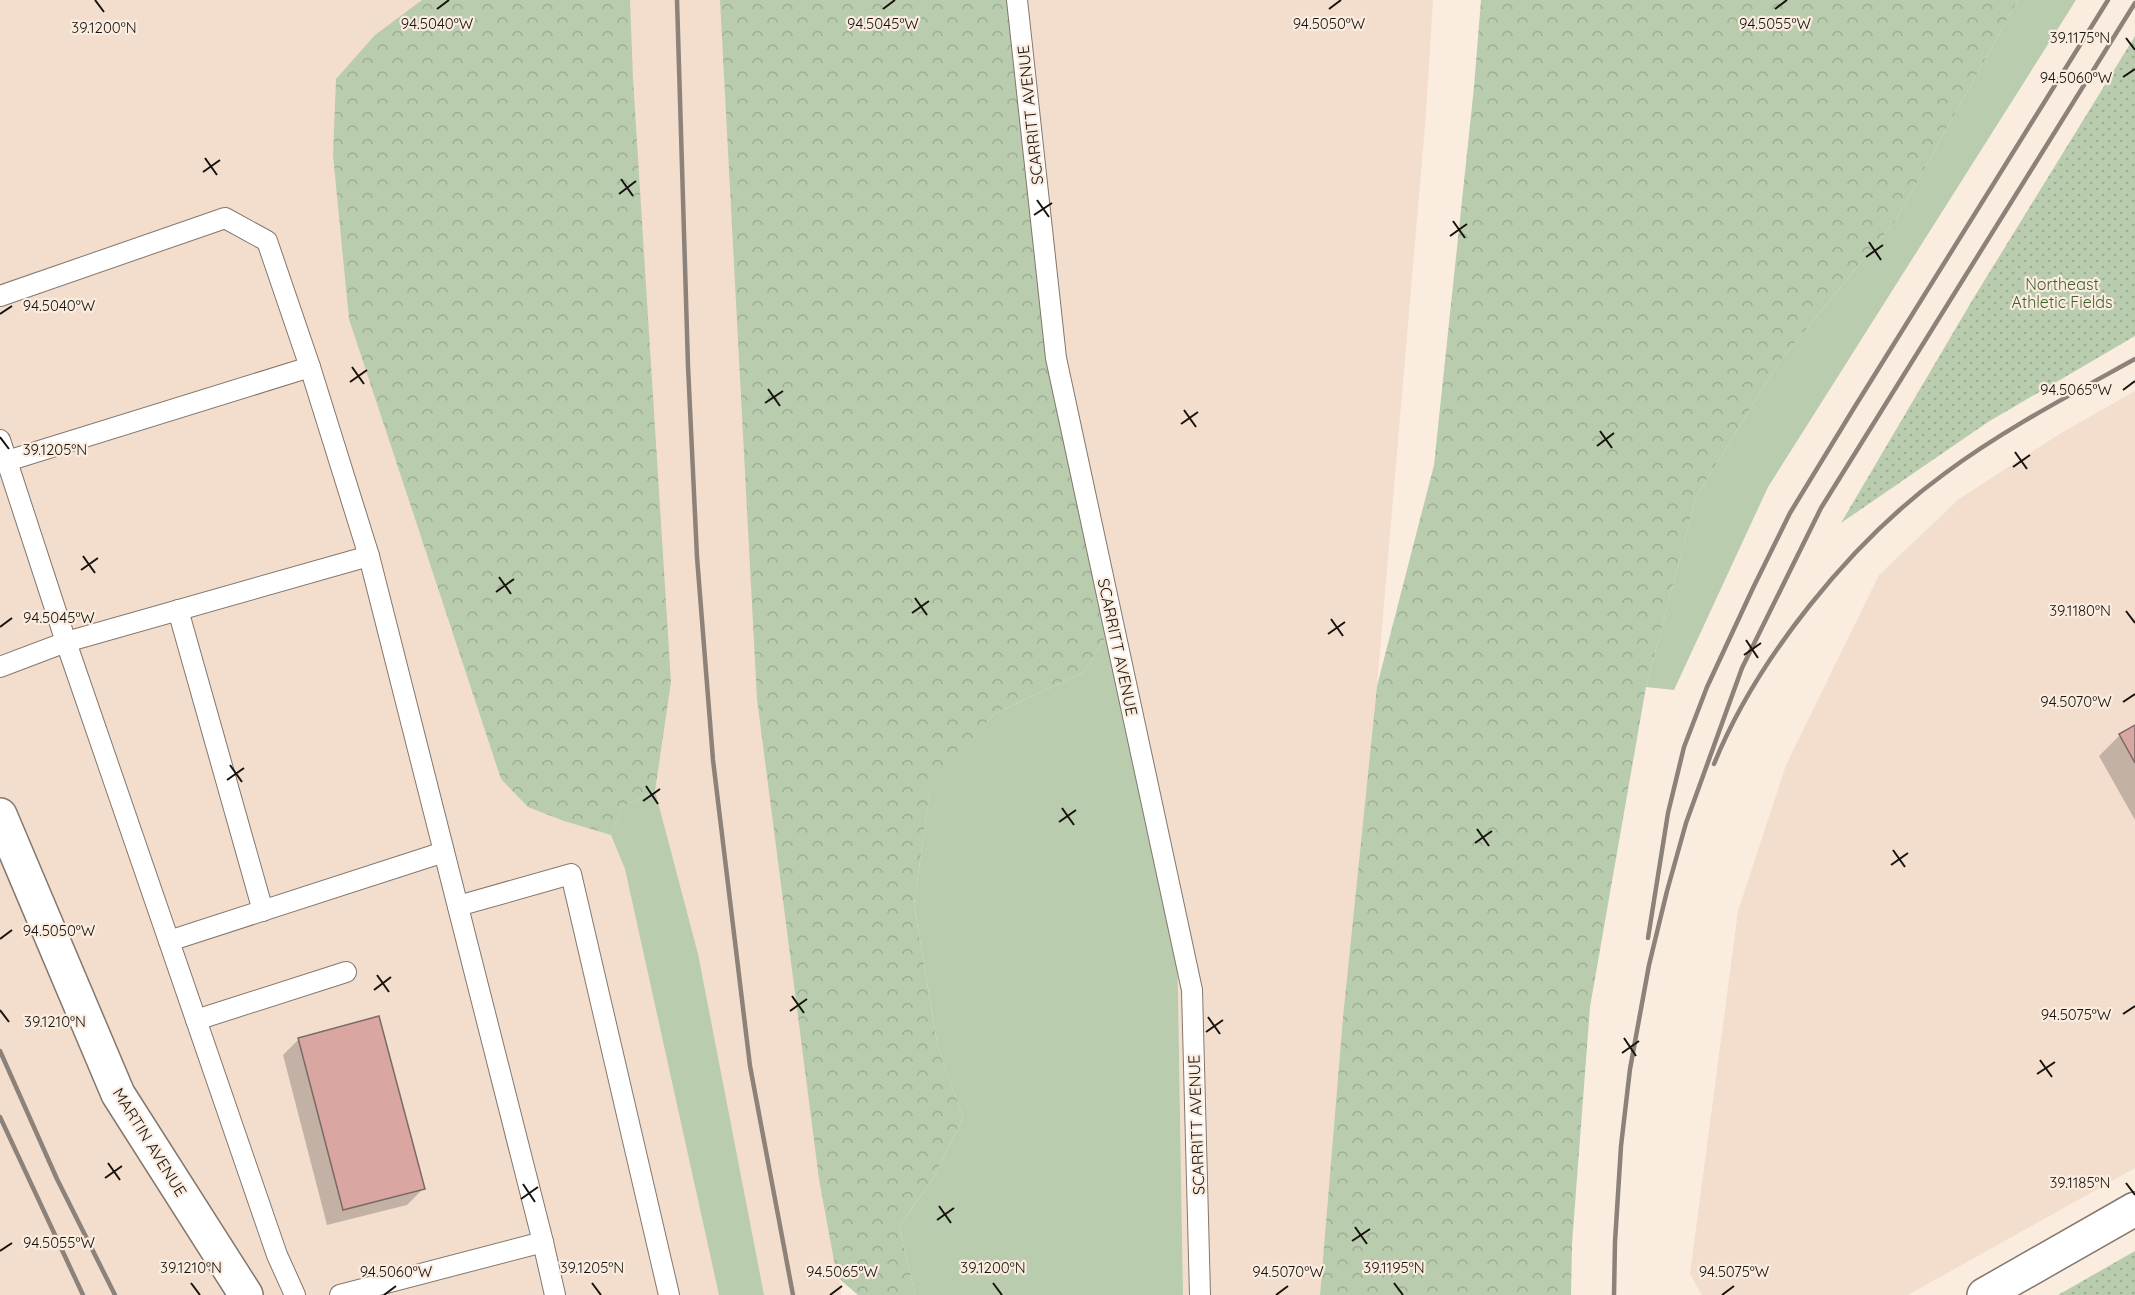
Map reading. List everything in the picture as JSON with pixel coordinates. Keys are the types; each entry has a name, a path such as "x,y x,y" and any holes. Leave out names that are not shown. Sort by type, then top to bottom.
{"street":[{"name":"MARTIN AVENUE","path":"0,815 118,1094 246,1295"},
{"path":"1984,1295 2135,1209"}],"lane":[{"name":"SCARRITT AVENUE","path":"1017,0 1056,358 1192,990 1200,1295"},
{"path":"0,297 225,218 267,241 310,367 369,556 555,1295"},
{"path":"7,461 310,367"},
{"path":"0,440 66,642 277,1255 295,1295"},
{"path":"0,667 66,642 369,556"},
{"path":"178,610 263,911"},
{"path":"169,941 444,852"},
{"path":"458,906 570,874 669,1295"},
{"path":"196,1020 346,972"},
{"path":"340,1295 543,1242"}],"shaded area":[{"path":"0,0 720,0 841,1295 0,1295"},
{"path":"1020,0 1433,0 1426,114 1377,686 1343,1017 1320,1295 1183,1295 1176,873 1036,240"},
{"path":"2135,391 2135,1168 1908,1295 1702,1295 1690,1274 1738,911 1786,765 1879,575 1959,499 2061,433"}],"green space":[{"path":"422,0 630,0 671,682 655,791 622,807 611,835 528,807 501,779 349,319 333,155 336,79 375,35"},
{"path":"720,0 1020,0 1036,240 1116,620 1084,672 994,714 930,790 914,904 938,1048 963,1118 933,1179 899,1226 915,1295 858,1295 837,1277 819,1179 757,699"},
{"path":"1481,0 2018,0 1896,220 1779,362 1696,497 1646,687 1590,1007 1572,1244 1571,1295 1320,1295 1343,1017 1377,686 1434,465"},
{"path":"2018,0 2076,0 1768,487 1674,690 1646,687 1696,497 1779,362 1896,220"},
{"name":"Northeast Athletic Fields","path":"2135,36 2135,336 1988,422 1841,523 1973,299"},
{"path":"1116,620 1176,873 1183,1295 915,1295 899,1226 933,1179 963,1118 938,1048 914,904 930,789 994,714 1084,672"},
{"path":"655,791 698,954 764,1295 719,1295 625,869 611,835 622,807"},
{"path":"2135,1251 2135,1295 2058,1295"}],"building":[{"path":"2135,725 2135,763 2119,734"},
{"path":"379,1016 425,1189 343,1210 298,1038"}],"railway":[{"path":"677,0 688,366 697,557 713,760 750,1066 793,1295"},
{"path":"1648,938 1668,813 1684,747 1707,687 1753,588 1790,513 2108,0"},
{"path":"1614,1295 1621,1146 1630,1069 1649,965 1686,823 1742,668 1821,508 2135,3"},
{"path":"1714,764 1732,724 1781,644 1810,605 1875,533 1909,502 1966,458 2037,414 2135,359"},
{"path":"0,1051 57,1179 115,1295"},
{"path":"0,1117 83,1295"}]}
